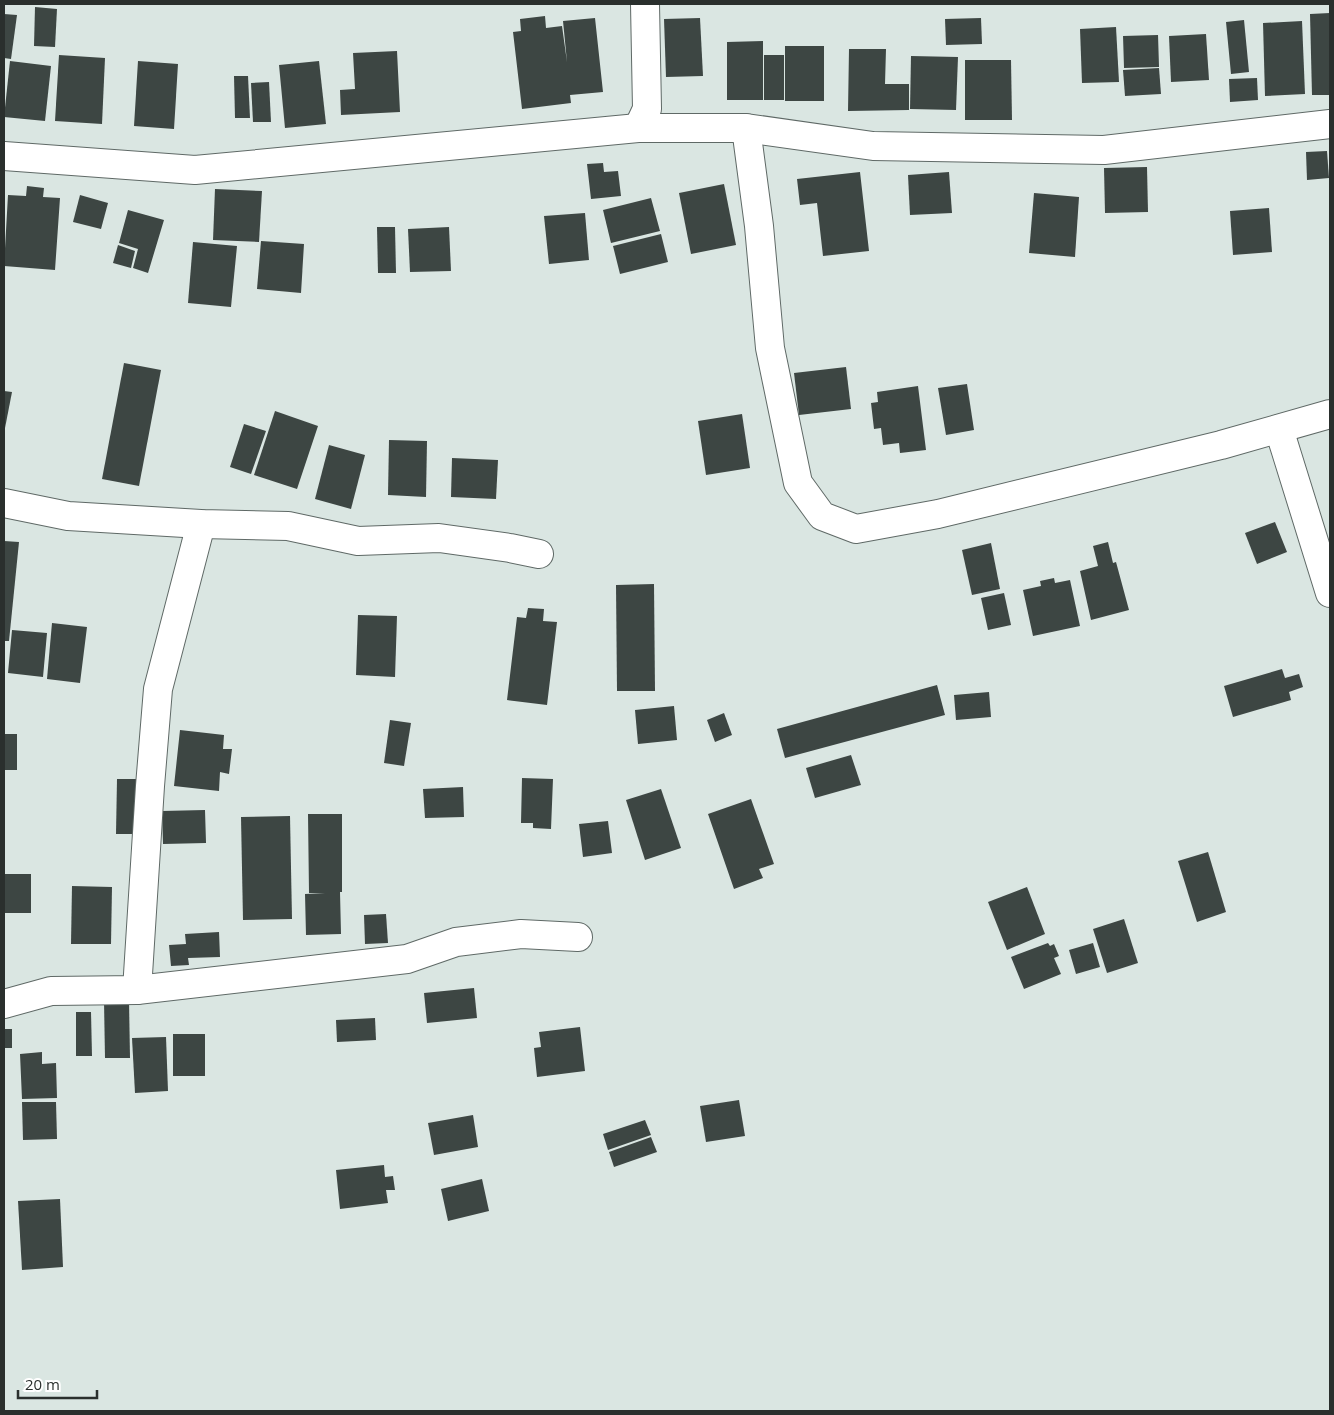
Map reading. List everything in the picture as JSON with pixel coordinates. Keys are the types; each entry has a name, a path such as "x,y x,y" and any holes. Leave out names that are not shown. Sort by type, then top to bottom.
{"street":[{"path":"638,128 647,109 645,4"},
{"path":"4,156 195,170 638,128 746,128 873,146 1104,150 1330,124"},
{"path":"746,128 759,226 770,348 798,483 822,516 856,529 938,514 1221,446 1330,414"},
{"path":"1279,429 1330,593"},
{"path":"4,503 68,516 201,524 288,526 358,541 439,538 539,554"},
{"path":"137,990 158,689 201,524"},
{"path":"4,1004 51,991 137,990 407,959 456,942 521,934 578,937"}],"building":[{"path":"35,7 57,9 55,47 34,46"},
{"path":"1330,13 1330,95 1312,95 1310,14"},
{"path":"4,14 17,15 11,59 4,58"},
{"path":"545,16 546,28 562,26 567,62 563,21 595,18 603,92 570,95 571,103 522,109 513,32 521,31 520,19"},
{"path":"700,18 703,76 666,77 664,19"},
{"path":"981,18 982,44 946,45 945,19"},
{"path":"1244,20 1249,72 1231,74 1226,22"},
{"path":"1302,21 1305,94 1265,96 1263,23"},
{"path":"1116,27 1119,82 1082,83 1080,29"},
{"path":"1206,34 1209,80 1171,82 1169,36"},
{"path":"1158,35 1159,67 1124,68 1123,36"},
{"path":"763,41 763,100 727,100 727,42"},
{"path":"785,46 824,46 824,101 785,101"},
{"path":"849,49 886,49 885,84 909,84 909,110 848,111"},
{"path":"397,51 400,112 341,115 340,90 355,89 353,53"},
{"path":"59,55 105,58 102,124 55,121"},
{"path":"764,55 784,55 784,100 764,100"},
{"path":"911,56 958,57 956,110 910,109"},
{"path":"965,60 1011,60 1012,120 965,120"},
{"path":"10,61 51,66 45,121 4,117"},
{"path":"138,61 178,64 174,129 134,126"},
{"path":"319,61 326,124 285,128 279,65"},
{"path":"1159,68 1161,94 1125,96 1123,70"},
{"path":"234,76 248,76 250,118 235,118"},
{"path":"1257,78 1258,100 1230,102 1229,79"},
{"path":"269,82 271,122 253,122 251,83"},
{"path":"1327,151 1329,178 1307,180 1306,152"},
{"path":"603,163 604,172 618,171 621,196 591,199 587,164"},
{"path":"1147,167 1148,212 1105,213 1104,168"},
{"path":"860,172 869,251 823,256 817,203 800,205 797,179"},
{"path":"949,172 952,213 910,215 908,175"},
{"path":"724,184 736,245 691,254 679,193"},
{"path":"27,186 44,188 43,197 60,198 55,270 4,266 8,195 26,196"},
{"path":"215,189 262,191 259,242 213,240"},
{"path":"1034,193 1079,197 1075,257 1029,253"},
{"path":"80,195 108,203 101,229 73,222"},
{"path":"651,198 660,231 611,243 603,210"},
{"path":"1269,208 1272,252 1233,255 1230,211"},
{"path":"128,210 164,220 148,273 133,268 138,249 119,243"},
{"path":"585,213 589,260 549,264 544,216"},
{"path":"377,227 395,227 396,273 378,273"},
{"path":"449,227 451,271 410,272 408,229"},
{"path":"661,234 668,262 620,274 613,246"},
{"path":"261,241 304,244 301,293 257,289"},
{"path":"193,242 237,246 231,307 188,303"},
{"path":"118,245 135,251 131,268 113,263"},
{"path":"124,363 161,370 139,486 102,479"},
{"path":"846,367 851,409 799,415 794,373"},
{"path":"967,384 974,430 946,435 938,388"},
{"path":"918,386 926,450 900,453 899,443 883,445 881,428 874,429 871,403 878,402 877,392"},
{"path":"4,391 12,392 5,428 4,428"},
{"path":"275,411 318,426 297,489 254,475"},
{"path":"742,414 750,468 706,475 698,421"},
{"path":"244,424 266,431 251,474 230,467"},
{"path":"389,440 427,441 426,497 388,495"},
{"path":"329,445 365,455 351,509 315,499"},
{"path":"452,458 498,460 496,499 451,497"},
{"path":"1275,522 1287,552 1257,564 1245,533"},
{"path":"4,541 19,542 9,641 4,641"},
{"path":"1108,542 1113,563 1116,562 1129,610 1091,620 1080,571 1098,566 1093,546"},
{"path":"991,543 1000,589 972,595 962,550"},
{"path":"1054,578 1055,583 1070,580 1080,626 1033,636 1023,590 1041,586 1040,581"},
{"path":"654,584 655,691 617,691 616,585"},
{"path":"1004,593 1011,625 988,630 981,598"},
{"path":"528,608 544,609 543,621 557,622 547,705 507,700 517,617 526,618"},
{"path":"358,615 397,616 395,677 356,675"},
{"path":"52,623 87,627 80,683 47,679"},
{"path":"12,630 47,633 43,677 8,673"},
{"path":"1282,669 1285,678 1299,674 1303,687 1289,692 1291,700 1233,717 1224,686"},
{"path":"937,685 945,715 785,758 777,729"},
{"path":"989,692 991,717 956,720 954,695"},
{"path":"674,706 677,740 638,744 635,710"},
{"path":"724,713 732,735 715,742 707,720"},
{"path":"390,720 411,723 404,766 384,763"},
{"path":"180,730 224,735 223,749 232,749 229,774 220,772 219,791 174,786"},
{"path":"4,734 17,734 17,770 4,770"},
{"path":"851,755 861,785 815,798 806,768"},
{"path":"522,778 553,779 551,829 533,828 533,823 521,823"},
{"path":"117,779 138,779 137,834 116,834"},
{"path":"463,787 464,817 425,818 423,789"},
{"path":"661,789 681,848 645,860 626,800"},
{"path":"751,799 774,864 759,869 763,878 734,889 708,814"},
{"path":"205,810 206,843 163,844 162,811"},
{"path":"308,814 342,814 341,934 306,935 305,894 325,893 309,893"},
{"path":"290,816 292,919 243,920 241,817"},
{"path":"608,821 612,853 583,857 579,824"},
{"path":"1208,852 1226,912 1197,922 1178,861"},
{"path":"4,874 31,874 31,913 4,913"},
{"path":"72,886 112,887 111,944 71,944"},
{"path":"1027,887 1045,934 1007,950 988,902"},
{"path":"386,914 388,943 365,944 364,915"},
{"path":"1124,919 1138,963 1107,973 1093,929"},
{"path":"219,932 220,957 188,958 189,965 171,966 169,945 186,944 185,934"},
{"path":"1048,943 1050,946 1054,944 1059,956 1054,958 1061,974 1024,989 1011,957"},
{"path":"1093,943 1100,967 1076,974 1069,950"},
{"path":"474,988 477,1018 427,1023 424,993"},
{"path":"129,1000 130,1058 105,1058 104,1001"},
{"path":"76,1012 91,1012 92,1056 76,1056"},
{"path":"375,1018 376,1040 337,1042 336,1020"},
{"path":"580,1027 585,1071 537,1077 534,1048 541,1047 539,1032"},
{"path":"4,1029 12,1029 12,1048 4,1048"},
{"path":"173,1034 205,1034 205,1076 173,1076"},
{"path":"166,1037 168,1091 135,1093 132,1038"},
{"path":"42,1052 42,1064 56,1063 57,1098 22,1099 20,1054"},
{"path":"739,1100 745,1136 706,1142 700,1106"},
{"path":"22,1102 56,1102 57,1139 23,1140"},
{"path":"473,1115 478,1147 434,1155 428,1123"},
{"path":"645,1120 651,1135 608,1150 603,1134"},
{"path":"651,1137 657,1152 614,1167 609,1152"},
{"path":"384,1165 385,1177 393,1176 395,1190 386,1190 388,1203 340,1209 336,1170"},
{"path":"482,1179 489,1211 448,1221 441,1189"},
{"path":"60,1199 63,1267 22,1270 18,1201"}]}
